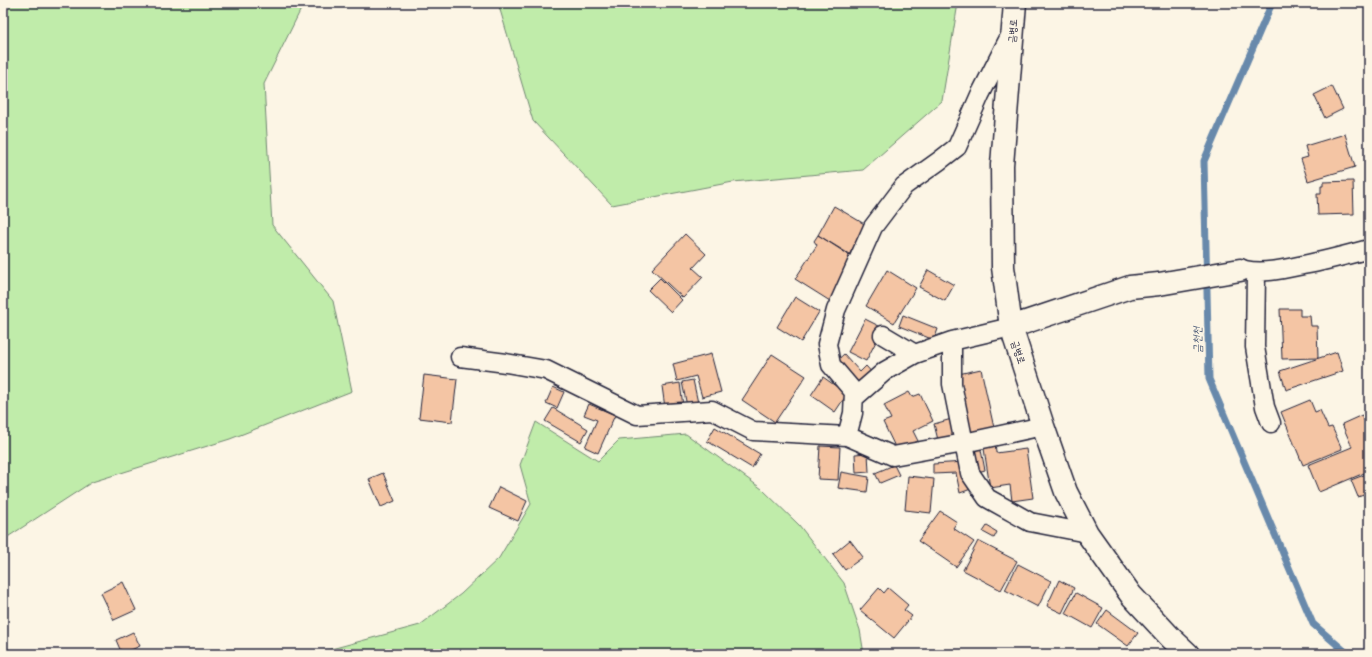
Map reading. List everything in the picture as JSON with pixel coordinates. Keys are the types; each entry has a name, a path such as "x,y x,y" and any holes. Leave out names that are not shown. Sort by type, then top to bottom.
{"street":[{"name":"금병로","path":"1015,3 1002,165 1003,267 1011,327 1066,492 1087,532 1131,595 1188,654"},
{"path":"847,436 853,413 854,392 831,366 827,344 836,310 873,227 904,186 940,161 957,147 980,95 1012,33"},
{"path":"854,398 885,371 916,354 952,341 1011,327 1130,287 1248,271 1286,269 1334,259 1369,249"},
{"path":"1248,271 1255,347 1266,407 1271,423"},
{"path":"883,335 916,354"},
{"path":"952,341 952,384 970,473 987,498 1030,522 1087,532"},
{"path":"460,357 546,370 637,415 712,410 752,431 847,436 893,456 1043,426"}],"green space":[{"path":"3,3 304,3 264,84 272,225 333,301 352,391 230,439 92,482 3,540"},
{"path":"498,3 958,3 942,101 863,170 733,182 612,205 533,121"},
{"path":"536,422 598,461 619,440 686,434 762,489 799,525 844,583 860,630 864,654 313,654 420,625 461,594 499,558 531,504 520,465"}],"building":[{"path":"1332,86 1343,109 1325,118 1314,95"},
{"path":"1345,134 1355,167 1308,181 1301,159 1308,157 1305,146"},
{"path":"1353,181 1354,214 1318,215 1317,194 1321,194 1321,186 1323,186 1323,182"},
{"path":"834,206 866,225 849,255 818,235"},
{"path":"685,234 706,254 693,268 703,277 683,298 652,269"},
{"path":"818,235 857,259 830,301 795,279 817,245 814,241"},
{"path":"887,270 916,288 894,323 866,306"},
{"path":"928,270 954,285 945,301 919,287"},
{"path":"660,278 682,300 671,312 648,290"},
{"path":"795,297 819,312 801,342 777,327"},
{"path":"1280,309 1300,309 1300,316 1310,316 1311,326 1317,326 1318,358 1282,359"},
{"path":"903,315 938,329 934,340 899,326"},
{"path":"865,319 883,328 866,361 848,352"},
{"path":"1337,352 1343,371 1286,390 1280,371"},
{"path":"711,354 721,392 702,397 696,376 677,381 673,364"},
{"path":"772,354 806,376 775,422 742,400"},
{"path":"844,354 860,372 866,366 875,376 858,392 832,365"},
{"path":"981,369 994,428 967,434 954,375"},
{"path":"424,375 457,379 452,422 419,418"},
{"path":"823,377 847,394 835,412 811,395"},
{"path":"693,380 698,403 687,406 682,382"},
{"path":"680,383 683,406 665,408 662,386"},
{"path":"553,387 564,392 557,408 546,403"},
{"path":"909,392 912,397 920,394 933,421 913,431 920,445 899,455 883,422 891,419 884,405"},
{"path":"1310,400 1315,412 1320,410 1328,428 1332,427 1342,449 1303,465 1281,412"},
{"path":"589,404 615,415 598,453 585,447 597,420 584,415"},
{"path":"553,408 588,429 581,442 545,421"},
{"path":"1362,415 1369,432 1369,471 1319,492 1308,465 1352,447 1342,424"},
{"path":"955,418 959,435 938,440 934,424"},
{"path":"715,427 760,454 752,468 707,441"},
{"path":"995,441 996,453 1026,449 1033,498 1012,501 1010,485 990,488 983,442"},
{"path":"980,445 985,470 974,473 968,447"},
{"path":"820,446 840,447 838,480 818,479"},
{"path":"868,453 869,472 856,473 855,454"},
{"path":"965,462 971,489 960,493 956,473 933,474 933,464"},
{"path":"894,465 899,475 880,483 875,473"},
{"path":"841,472 869,477 867,492 838,488"},
{"path":"383,473 395,501 381,507 369,479"},
{"path":"1369,473 1369,493 1358,497 1351,480"},
{"path":"908,476 934,479 931,513 905,510"},
{"path":"499,487 527,501 518,521 489,508"},
{"path":"940,511 957,522 953,528 974,542 956,567 918,541"},
{"path":"987,526 997,532 994,538 983,532"},
{"path":"850,540 863,557 845,570 833,554"},
{"path":"978,541 1017,561 1001,590 963,570"},
{"path":"1018,564 1051,581 1038,607 1005,590"},
{"path":"1059,580 1074,588 1062,613 1047,606"},
{"path":"123,582 136,610 114,620 101,593"},
{"path":"879,588 884,593 888,588 908,605 904,610 912,616 894,638 860,610"},
{"path":"1076,593 1103,608 1092,628 1065,613"},
{"path":"1107,610 1138,633 1128,646 1097,624"},
{"path":"133,632 140,646 122,654 116,640"}],"waterway":[{"name":"금천천","path":"1272,3 1204,161 1209,379 1313,624 1348,654"}]}
